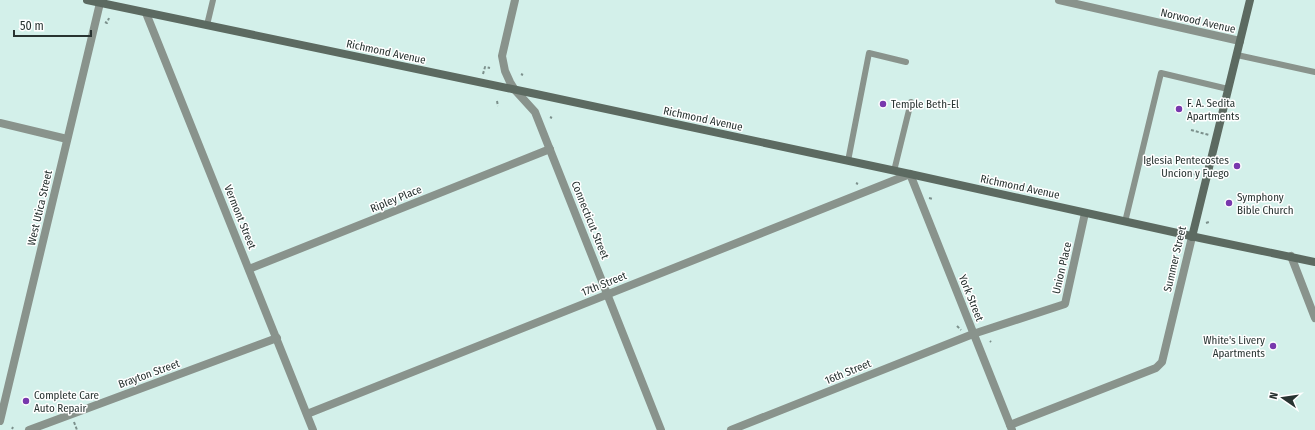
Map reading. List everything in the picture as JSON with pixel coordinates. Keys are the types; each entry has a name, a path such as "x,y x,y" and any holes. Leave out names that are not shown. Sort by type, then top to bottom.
{"street":[{"name":"Richmond Avenue","path":"87,0 910,174 1192,237 1292,256 1315,262"},
{"name":"Connecticut Street","path":"515,0 502,56 505,71 515,90 536,112 662,430"},
{"name":"Norwood Avenue","path":"1059,0 1240,41"},
{"name":"Summer Street","path":"1011,428 1156,368 1162,362 1250,0"},
{"name":"West Utica Street","path":"0,421 101,2"},
{"name":"Vermont Street","path":"146,13 313,430"},
{"path":"0,123 67,139"},
{"name":"Ripley Place","path":"249,269 550,149"},
{"name":"17th Street","path":"307,414 910,174"},
{"name":"York Street","path":"910,174 1011,428"},
{"name":"Union Place","path":"973,334 1065,304 1085,213"},
{"path":"1292,256 1315,318"},
{"name":"16th Street","path":"731,430 973,334"},
{"name":"Brayton Street","path":"29,430 276,338"}],"lane":[{"path":"207,25 213,0"},
{"path":"848,161 869,53 906,62"},
{"path":"1236,55 1315,72"},
{"path":"1126,222 1161,73 1228,89"},
{"path":"894,171 910,102"}],"path":[{"path":"105,22 107,23 109,18"},
{"path":"484,73 485,67 490,68"},
{"path":"497,101 498,106"},
{"path":"1191,130 1210,135"},
{"path":"1180,171 1199,176"},
{"path":"929,198 933,199"},
{"path":"957,326 961,330"},
{"path":"74,422 77,430"}],"place":[{"name":"Temple Beth-El","path":"883,104"},
{"name":"F. A. Sedita Apartments","path":"1179,109"},
{"name":"Iglesia Pentecostes Uncion y Fuego","path":"1237,166"},
{"name":"Symphony Bible Church","path":"1229,203"},
{"name":"White's Livery Apartments","path":"1273,346"},
{"name":"Complete Care Auto Repair","path":"26,401"}]}
